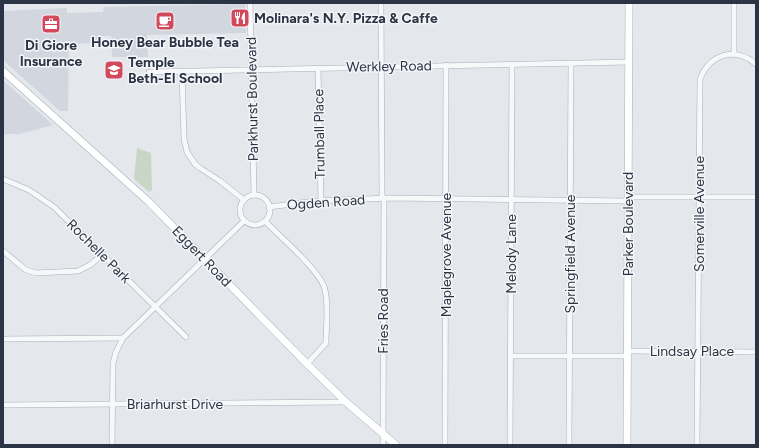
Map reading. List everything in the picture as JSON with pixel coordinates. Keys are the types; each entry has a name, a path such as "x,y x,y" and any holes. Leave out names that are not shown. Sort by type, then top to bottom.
{"street":[{"name":"Parkhurst Boulevard","path":"250,3 254,196"},
{"name":"Fries Road","path":"381,3 383,445"},
{"name":"Parker Boulevard","path":"627,445 629,3"},
{"path":"734,3 734,54 743,55 756,64"},
{"name":"Somerville Avenue","path":"697,445 700,79 705,69 715,60 727,54 734,54"},
{"name":"Werkley Road","path":"149,72 629,62"},
{"name":"Springfield Avenue","path":"569,445 571,63"},
{"name":"Melody Lane","path":"510,445 512,64"},
{"name":"Maplegrove Avenue","path":"445,445 446,65"},
{"name":"Trumball Place","path":"318,68 321,200"},
{"name":"Eggert Road","path":"3,71 149,202 307,364 346,402 396,445"},
{"path":"182,71 184,140 187,152 194,164 220,181 244,200"},
{"name":"Rochelle Park","path":"3,179 29,190 54,207 186,337"},
{"path":"254,196 262,197 269,207 269,215 265,221 256,225 244,221 240,212 244,200 254,196"},
{"name":"Ogden Road","path":"269,207 321,200 383,198 570,200 756,197"},
{"path":"112,445 114,358 119,344 123,338 204,258 244,221"},
{"path":"265,221 317,273 324,285 326,297 326,343 307,364"},
{"path":"3,251 26,270 36,273 78,271 90,265 103,254"},
{"path":"3,339 123,338"},
{"name":"Lindsay Place","path":"510,356 756,352"},
{"name":"Briarhurst Drive","path":"3,405 346,402"}],"shaded area":[{"path":"245,4 246,33 147,35 148,57 112,57 111,36 99,36 100,43 70,44 69,41 68,111 60,111 3,60 3,11 67,8 67,13 103,12 104,7"},
{"path":"3,80 53,125 19,134 3,134"}],"green space":[{"path":"137,148 151,153 152,190 149,192 134,179"}],"place":[{"name":"Molinara's N.Y. Pizza & Caffe","path":"240,18"},
{"name":"Honey Bear Bubble Tea","path":"165,21"},
{"name":"Di Giore Insurance","path":"51,24"},
{"name":"Temple Beth-El School","path":"114,70"}]}
